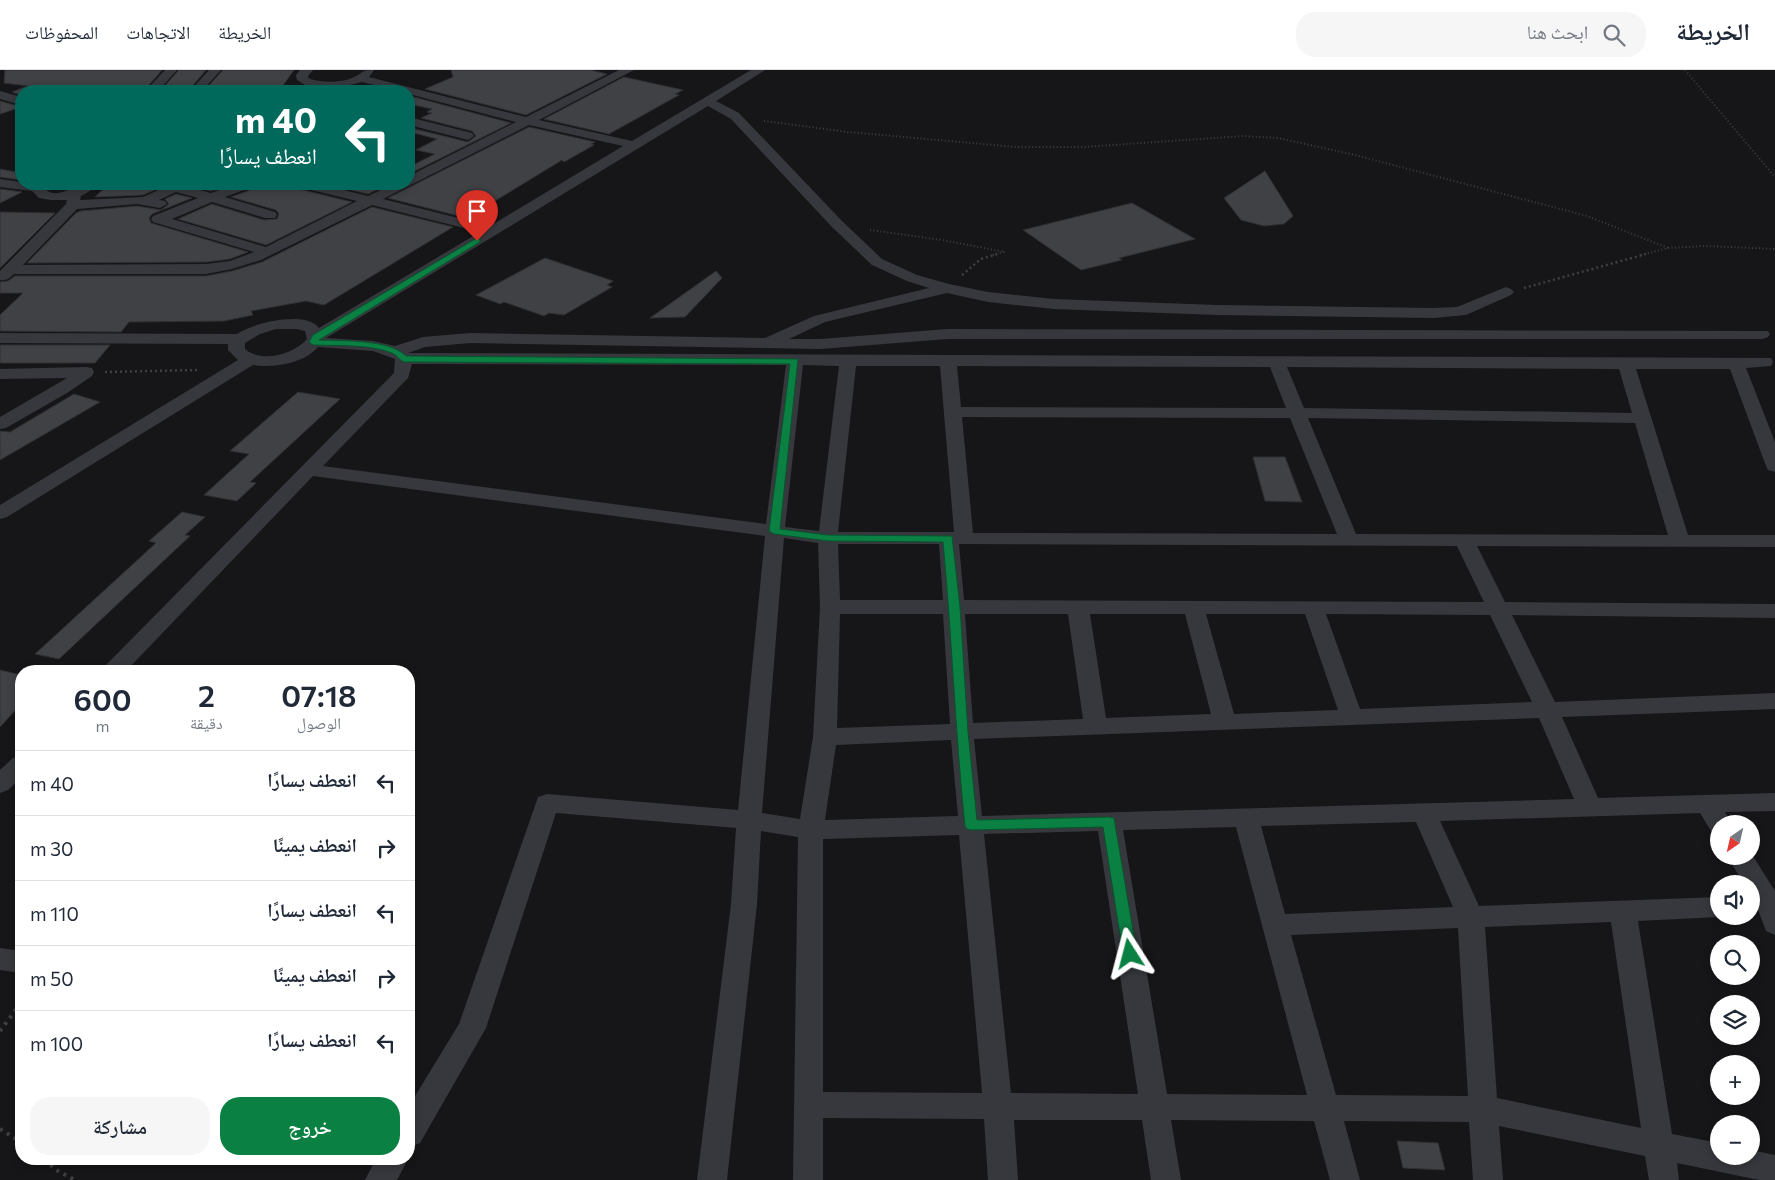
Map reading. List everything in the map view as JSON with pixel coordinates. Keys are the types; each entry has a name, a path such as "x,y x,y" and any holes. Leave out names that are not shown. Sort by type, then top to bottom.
{"street":[{"path":"157,85 171,70"},
{"path":"201,85 215,70"},
{"path":"307,70 302,78 311,83 336,84 364,74 402,85"},
{"path":"415,178 628,70"},
{"path":"241,339 236,349 244,357 251,359 271,360 301,352 315,340 759,70"},
{"path":"307,85 311,83"},
{"path":"415,89 528,121 634,145"},
{"path":"0,95 15,100"},
{"path":"708,101 735,116 836,224 877,262 912,278 946,288 988,297 1054,304 1227,310 1434,313 1460,312 1506,292"},
{"path":"415,123 468,136"},
{"path":"0,183 15,185"},
{"path":"0,189 15,187"},
{"path":"41,190 40,193 46,196 73,199 158,203 175,212"},
{"path":"5,275 83,190"},
{"path":"145,201 168,190"},
{"path":"184,190 270,214"},
{"path":"231,190 158,220 268,252"},
{"path":"327,190 493,231"},
{"path":"5,275 206,269 232,265 268,252 391,190"},
{"path":"767,342 820,320 946,288"},
{"path":"0,338 241,339 260,328 286,323 310,328 315,340"},
{"path":"315,340 362,345 400,355 795,352 820,344 948,334 1762,334"},
{"path":"400,355 423,342 470,338 767,342 795,352 848,362 1626,364 1736,364 1765,362"},
{"path":"712,1180 744,904 749,820 774,531 795,352"},
{"path":"119,665 396,382 402,374 400,355"},
{"path":"0,513 251,359"},
{"path":"808,1180 810,830 825,737 830,607 828,538 848,362"},
{"path":"948,362 952,412 956,538 955,607 962,732 999,1106 1003,1180"},
{"path":"1276,362 1349,540"},
{"path":"1626,364 1680,541"},
{"path":"1736,364 1775,466"},
{"path":"0,374 86,372"},
{"path":"0,424 44,400 86,372"},
{"path":"952,412 1296,412 1642,418"},
{"path":"310,470 828,538 1775,540"},
{"path":"1464,540 1548,711 1590,808"},
{"path":"830,607 1313,607 1775,611"},
{"path":"1078,607 1096,727"},
{"path":"1194,607 1225,723"},
{"path":"1313,607 1352,718"},
{"path":"825,737 1775,701"},
{"path":"1,784 15,770"},
{"path":"415,1123 472,1028 547,803 749,820 810,830 1590,808 1714,814 1775,802"},
{"path":"1424,812 1471,918 1488,1180"},
{"path":"1246,818 1345,1180"},
{"path":"1109,822 1166,1180"},
{"path":"1745,865 1768,910"},
{"path":"1275,925 1710,908"},
{"path":"1623,911 1664,1180"},
{"path":"0,959 15,961"},
{"path":"808,1105 1484,1109 1775,1169"},
{"path":"380,1180 389,1165"}],"path":[{"path":"1685,70 1775,177"},
{"path":"735,116 848,132 1016,147 1085,147 1242,136 1278,138 1355,155 1578,214 1668,248"},
{"path":"836,224 884,233 942,240 1005,252 981,259 946,288"},
{"path":"1506,292 1668,248 1706,246 1775,250"},
{"path":"86,372 174,369 229,371"},
{"path":"0,1030 15,1011"},
{"path":"0,1129 15,1138"},
{"path":"51,1165 56,1170 76,1180"}],"building":[{"path":"5,70 162,70 149,85 20,85 4,83"},
{"path":"179,70 206,70 193,85 166,85"},
{"path":"223,70 294,70 283,85 209,85"},
{"path":"451,70 590,70 607,74 526,115 425,89 453,77"},
{"path":"624,77 683,90 675,94 679,95 609,134 544,119"},
{"path":"415,97 511,123 415,171 415,164 435,154 416,150 437,139 415,133 415,130 468,142 476,136 472,131 421,118 432,113 427,112 432,109 415,105"},
{"path":"0,101 15,105 15,109 0,114"},
{"path":"529,127 595,142 591,144 594,145 564,162 562,160 467,218 388,198 404,190 415,190 415,184"},
{"path":"0,169 15,172 15,179 0,177"},
{"path":"1265,171 1293,216 1284,224 1264,226 1241,220 1224,198"},
{"path":"0,189 22,192 0,203"},
{"path":"103,190 154,190 143,195 95,197"},
{"path":"250,190 303,190 352,202 266,245 178,219 212,204 264,220 277,219 279,214 276,210 231,197"},
{"path":"351,190 376,190 368,194"},
{"path":"176,194 192,198 152,214 149,218 151,223 248,252 230,259 206,262 27,263 76,213 137,206 161,210 169,204 165,199"},
{"path":"1132,203 1195,239 1119,258 1122,260 1081,270 1023,230"},
{"path":"372,207 453,227 324,305 306,301 251,311 253,315 224,321 129,322 121,332 0,331 0,315 23,293 0,293 0,282 8,281 15,276 206,276 232,271 262,262"},
{"path":"0,212 55,213 0,268"},
{"path":"545,258 613,281 607,285 612,287 564,315 549,313 544,316 504,302 500,304 476,295"},
{"path":"716,271 722,278 685,317 650,318"},
{"path":"0,345 110,345 95,363 0,363"},
{"path":"298,392 340,399 250,482 256,483 237,501 204,495 249,454 230,451"},
{"path":"74,394 100,402 0,460 0,431 10,432"},
{"path":"1253,457 1285,457 1302,502 1265,501"},
{"path":"182,512 205,517 185,535 190,536 59,659 35,654 156,543 149,541"},
{"path":"0,670 15,674 15,711 0,727"},
{"path":"1397,1141 1438,1143 1445,1170 1403,1168"}],"route":[{"path":"477,241 316,337 313,342 381,348 396,351 404,359 795,361 774,531 828,538 948,538 971,826 1109,822 1130,954"}]}
